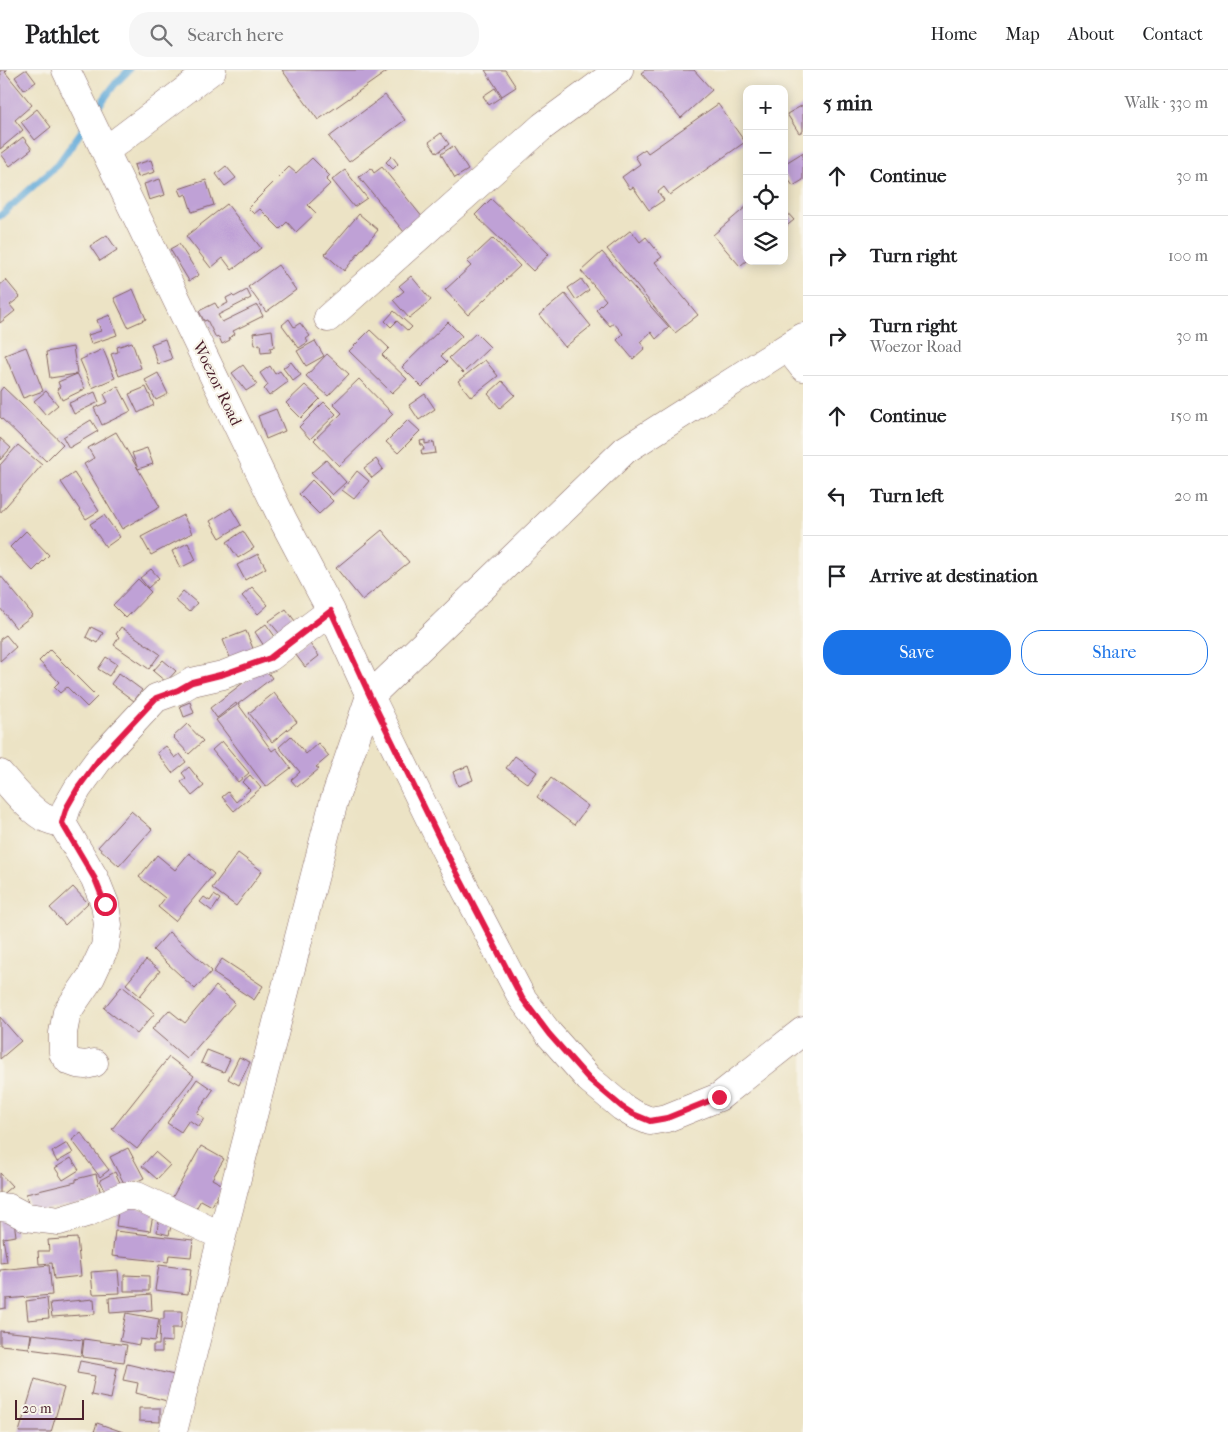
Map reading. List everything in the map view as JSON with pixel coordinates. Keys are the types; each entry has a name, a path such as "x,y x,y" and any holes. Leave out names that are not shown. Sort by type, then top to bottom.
{"street":[{"name":"Woezor Road","path":"66,70 284,520 331,611 446,852 522,998 562,1049 589,1079 622,1107 650,1121 667,1118 719,1097 803,1031"},
{"path":"105,151 212,70"},
{"path":"328,318 543,126 619,70"},
{"path":"173,1432 334,801 370,696 625,450 798,350"},
{"path":"62,823 74,794 100,758 156,698 178,690 192,682 224,674 270,658 331,611"},
{"path":"0,774 41,815 62,823 95,879 105,904 108,925 105,947 91,978 67,1012 63,1032 63,1053 69,1061 86,1065 94,1063"},
{"path":"0,1207 9,1208 26,1217 60,1221 89,1212 123,1196 136,1196 222,1236"}],"building":[{"path":"0,70 7,70 5,72 32,105 15,120 23,130 0,149 1,75"},
{"path":"25,70 36,82 24,90 15,77"},
{"path":"282,70 389,70 318,120"},
{"path":"485,70 505,70 516,87 502,96"},
{"path":"645,70 694,70 712,90 681,118 641,73"},
{"path":"495,88 501,97 489,105 483,96"},
{"path":"385,95 405,120 349,162 329,137"},
{"path":"718,104 743,139 743,143 670,195 664,187 658,192 664,200 649,210 633,187 630,189 622,177 640,164 635,156 645,149 648,153"},
{"path":"803,105 803,131 799,133 788,113"},
{"path":"37,109 51,127 35,140 21,122"},
{"path":"441,133 449,144 437,153 429,142"},
{"path":"23,137 32,149 10,166 1,154"},
{"path":"453,146 468,170 455,178 441,154"},
{"path":"803,154 803,180 793,186 788,179 788,162"},
{"path":"392,156 398,164 393,169 386,162"},
{"path":"312,158 330,176 326,180 330,184 308,205 316,213 296,232 287,222 280,229 260,209 254,214 248,208 289,167 296,173"},
{"path":"151,160 155,172 138,177 134,165"},
{"path":"226,166 236,178 225,186 216,174"},
{"path":"382,167 423,218 404,232 359,177 371,168 374,173"},
{"path":"345,170 367,198 354,207 332,180"},
{"path":"160,179 165,195 149,200 144,184"},
{"path":"206,180 214,205 192,212 186,194 182,196 179,189"},
{"path":"491,199 549,254 533,271 475,215"},
{"path":"227,204 261,248 232,270 223,258 211,268 186,236"},
{"path":"743,209 743,263 740,266 713,235"},
{"path":"788,213 794,220 788,225"},
{"path":"359,214 378,230 344,271 325,254"},
{"path":"631,230 640,242 646,237 662,257 655,262 698,315 675,333 607,249"},
{"path":"107,235 117,250 100,261 90,246"},
{"path":"493,238 520,266 468,315 445,290 471,266 467,262"},
{"path":"179,244 199,275 189,281 170,249"},
{"path":"602,252 669,327 656,339 651,332 640,342 645,348 633,359 617,340 623,334 614,323 610,326 596,310 606,300 581,271"},
{"path":"278,265 296,290 266,312 248,287"},
{"path":"411,276 431,300 409,318 393,300 404,291 399,286"},
{"path":"581,279 589,290 576,300 568,288"},
{"path":"6,280 20,297 10,305 15,311 0,323 0,285"},
{"path":"133,289 146,319 128,327 114,298"},
{"path":"247,290 251,298 218,315 222,322 257,305 263,316 233,331 235,334 229,338 230,340 222,344 219,337 216,338 207,320 204,321 199,311 215,303 218,308 228,303 226,298 232,295 234,297"},
{"path":"565,294 591,326 565,347 539,315"},
{"path":"394,311 412,327 408,331 397,321 391,327 385,321"},
{"path":"110,315 117,335 91,344 88,335 101,331 97,320"},
{"path":"289,319 294,327 300,323 310,336 306,339 308,342 299,348 282,325"},
{"path":"448,322 462,336 441,356 447,362 422,387 402,367"},
{"path":"272,330 274,347 270,348 271,352 261,353 260,344 255,345 253,333"},
{"path":"370,330 389,348 382,355 407,379 392,393 349,351"},
{"path":"476,333 490,347 463,373 449,358"},
{"path":"165,339 172,359 158,364 151,344"},
{"path":"315,341 324,356 306,366 297,351"},
{"path":"132,342 141,368 119,376 111,354 118,352 117,347"},
{"path":"26,347 43,391 23,398 5,355"},
{"path":"73,347 77,373 85,389 62,400 57,389 60,387 58,382 77,374 50,378 46,352"},
{"path":"103,349 115,378 92,388 80,360"},
{"path":"327,354 349,374 328,396 306,376"},
{"path":"485,360 498,376 471,397 458,381"},
{"path":"291,362 301,375 293,381 283,368"},
{"path":"243,365 257,384 246,391 232,373"},
{"path":"270,366 275,374 280,371 288,382 269,396 264,389 268,385 260,373"},
{"path":"158,373 168,394 156,400 145,380"},
{"path":"359,379 393,414 339,466 314,440 342,413 333,404"},
{"path":"502,381 515,395 500,408 488,394"},
{"path":"305,385 320,399 301,418 286,403"},
{"path":"118,386 131,411 102,425 94,408 108,402 104,394"},
{"path":"3,387 63,444 46,461 0,417 0,391"},
{"path":"146,387 154,405 138,413 129,394"},
{"path":"46,391 58,405 46,415 34,401"},
{"path":"95,392 99,402 74,414 69,403"},
{"path":"425,394 435,409 419,420 409,405"},
{"path":"324,402 336,414 310,439 299,427"},
{"path":"276,409 285,431 266,439 258,416"},
{"path":"91,420 98,431 69,448 63,437"},
{"path":"408,420 420,431 398,453 386,442"},
{"path":"116,432 160,507 122,529 84,464 94,458 88,448"},
{"path":"0,438 11,448 0,460"},
{"path":"425,440 425,444 434,442 436,453 422,455 421,450 424,450 420,441"},
{"path":"18,445 42,465 0,513 0,465"},
{"path":"147,448 153,464 138,469 132,453"},
{"path":"376,459 383,469 372,478 364,468"},
{"path":"326,460 346,482 332,495 311,473"},
{"path":"357,471 369,481 354,499 342,490"},
{"path":"74,473 99,511 86,519 61,482"},
{"path":"312,480 333,501 319,514 299,494"},
{"path":"231,508 241,525 220,538 210,521"},
{"path":"104,515 120,537 106,547 90,524"},
{"path":"183,515 192,533 151,555 141,537"},
{"path":"382,530 409,562 362,600 336,568"},
{"path":"26,531 49,555 33,571 10,547"},
{"path":"243,531 254,548 238,558 227,542"},
{"path":"188,543 196,560 180,568 172,551"},
{"path":"258,554 266,568 245,580 237,565"},
{"path":"151,569 159,578 148,588 140,578"},
{"path":"0,575 33,615 16,628 0,608"},
{"path":"138,579 151,592 126,618 113,605"},
{"path":"252,587 268,605 258,614 242,596"},
{"path":"183,591 197,603 189,612 175,600"},
{"path":"286,609 295,621 279,633 269,621"},
{"path":"266,624 276,638 264,646 255,632"},
{"path":"91,627 103,633 97,643 86,637"},
{"path":"121,627 160,654 149,669 114,645 119,637 116,634"},
{"path":"246,631 254,651 231,660 223,640"},
{"path":"6,635 16,647 0,661 0,639"},
{"path":"307,640 319,656 305,667 293,651"},
{"path":"50,650 97,697 87,707 67,687 60,693 54,687 59,682 39,661"},
{"path":"106,657 117,664 109,676 98,669"},
{"path":"163,660 176,671 166,682 153,671"},
{"path":"264,667 272,678 238,704 272,751 276,748 291,768 266,787 216,720 237,705 236,703 217,718 210,708"},
{"path":"119,673 142,690 134,701 111,684"},
{"path":"274,693 297,722 272,742 249,713"},
{"path":"190,702 194,713 184,717 180,706"},
{"path":"187,724 203,741 189,754 173,737"},
{"path":"291,736 306,754 318,743 329,756 316,767 319,769 297,787 291,780 300,772 279,747"},
{"path":"222,741 249,773 238,782 212,750"},
{"path":"166,746 175,758 180,754 186,762 172,773 157,753"},
{"path":"515,756 537,772 528,784 506,768"},
{"path":"468,766 473,780 458,786 453,772"},
{"path":"189,767 204,786 192,796 181,782 186,778 182,773"},
{"path":"250,775 261,788 234,811 222,797 228,792 236,802 250,790 242,782"},
{"path":"551,778 588,806 574,825 537,797"},
{"path":"131,811 152,829 119,866 98,847"},
{"path":"189,853 214,874 175,921 158,907 165,898 139,877 157,855 175,870"},
{"path":"238,853 262,871 236,906 212,888"},
{"path":"73,887 88,903 65,925 50,908"},
{"path":"214,895 220,899 212,911 200,902 204,897 210,901"},
{"path":"169,932 212,971 195,989 153,950"},
{"path":"222,959 263,986 254,1000 213,973"},
{"path":"146,960 160,971 140,996 126,984"},
{"path":"122,986 155,1013 137,1034 104,1008"},
{"path":"216,986 235,1003 187,1059 152,1029 169,1010 185,1023"},
{"path":"0,1017 21,1041 0,1059"},
{"path":"207,1050 230,1059 224,1072 201,1063"},
{"path":"169,1057 194,1076 137,1149 112,1129"},
{"path":"239,1057 250,1062 239,1085 228,1079"},
{"path":"197,1079 213,1090 197,1113 204,1118 199,1127 189,1120 181,1132 167,1123"},
{"path":"81,1133 109,1170 100,1177 72,1140"},
{"path":"67,1143 73,1153 57,1162 52,1152"},
{"path":"201,1146 224,1159 212,1179 223,1185 212,1206 201,1200 194,1212 171,1200"},
{"path":"128,1148 144,1178 126,1187 110,1157"},
{"path":"155,1152 170,1165 157,1179 142,1166"},
{"path":"71,1158 79,1170 63,1180 55,1168"},
{"path":"115,1172 123,1189 108,1197 100,1180"},
{"path":"0,1173 12,1186 0,1196"},
{"path":"96,1174 102,1199 30,1211 26,1194 76,1182 76,1179"},
{"path":"119,1204 154,1210 150,1231 116,1226"},
{"path":"13,1214 16,1236 3,1238 7,1262 0,1263 0,1216"},
{"path":"159,1218 172,1221 169,1235 157,1232"},
{"path":"115,1231 193,1240 191,1257 169,1255 168,1262 112,1256"},
{"path":"77,1238 81,1276 54,1279 52,1263 39,1264 38,1251 49,1251 48,1240"},
{"path":"49,1265 52,1295 6,1299 6,1308 0,1309 0,1270"},
{"path":"159,1265 191,1269 188,1294 155,1290"},
{"path":"118,1270 120,1293 93,1294 91,1272"},
{"path":"124,1275 149,1276 149,1291 124,1291"},
{"path":"151,1294 152,1310 110,1313 109,1298"},
{"path":"47,1298 49,1318 28,1320 26,1301"},
{"path":"94,1299 95,1314 52,1317 50,1303"},
{"path":"164,1311 182,1311 181,1328 172,1328 172,1342 162,1341 162,1352 153,1352 153,1345 159,1345 160,1319 164,1319"},
{"path":"126,1313 159,1319 155,1341 140,1339 139,1345 120,1341"},
{"path":"0,1331 31,1334 29,1348 0,1345"},
{"path":"32,1334 83,1340 81,1356 29,1349"},
{"path":"84,1339 127,1345 124,1362 82,1357"},
{"path":"80,1361 117,1368 111,1399 91,1395 95,1376 77,1373"},
{"path":"127,1364 174,1375 167,1401 136,1393 138,1383 123,1380"},
{"path":"35,1379 64,1388 51,1432 19,1432"},
{"path":"139,1408 160,1408 160,1422 139,1421"},
{"path":"97,1423 123,1432 94,1432"}],"waterway":[{"path":"93,114 115,84 129,70"},
{"path":"0,216 58,164 86,125"}],"route":[{"path":"105,904 95,879 62,823 67,807 78,788 100,758 156,698 178,690 192,682 235,671 270,658 331,611 446,852 522,998 549,1034 589,1079 622,1107 650,1121 667,1118 719,1097"}]}
